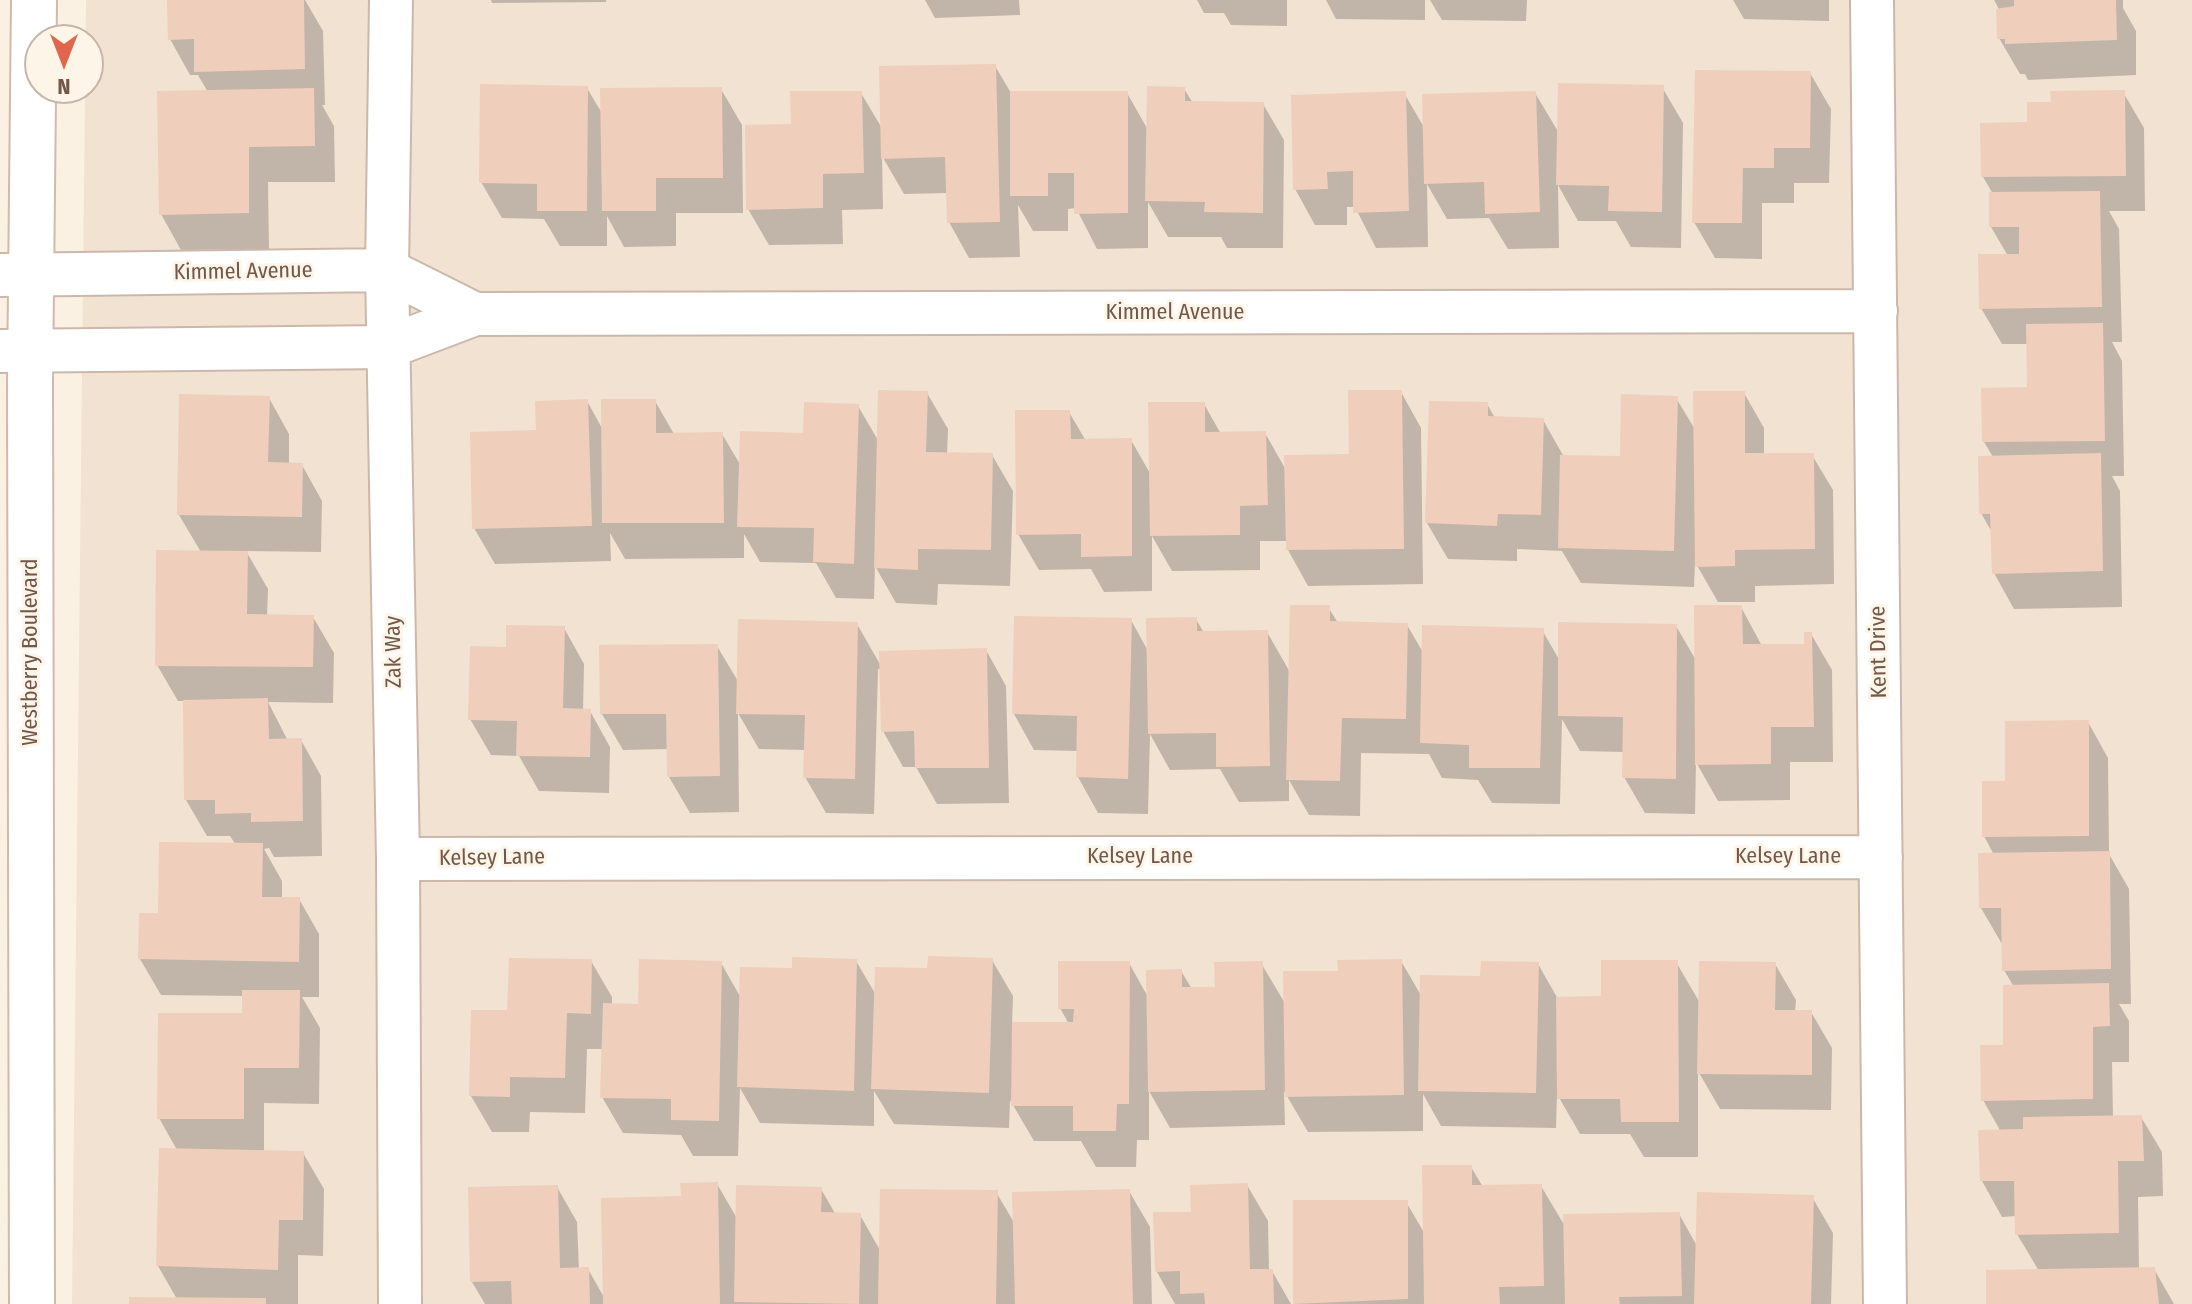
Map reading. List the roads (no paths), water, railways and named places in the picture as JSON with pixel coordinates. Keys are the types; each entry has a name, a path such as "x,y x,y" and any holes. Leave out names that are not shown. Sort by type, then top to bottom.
{"street":[{"name":"Westberry Boulevard","path":"32,1304 15,351 16,275 34,0"},
{"name":"Zak Way","path":"391,0 387,270 398,859 400,1304"},
{"name":"Kent Drive","path":"1872,0 1885,1304"},
{"name":"Kimmel Avenue","path":"16,275 387,270 475,314"},
{"name":"Kimmel Avenue","path":"15,351 388,347 475,314 1876,311"},
{"name":"Kelsey Lane","path":"398,859 1881,857"}]}
